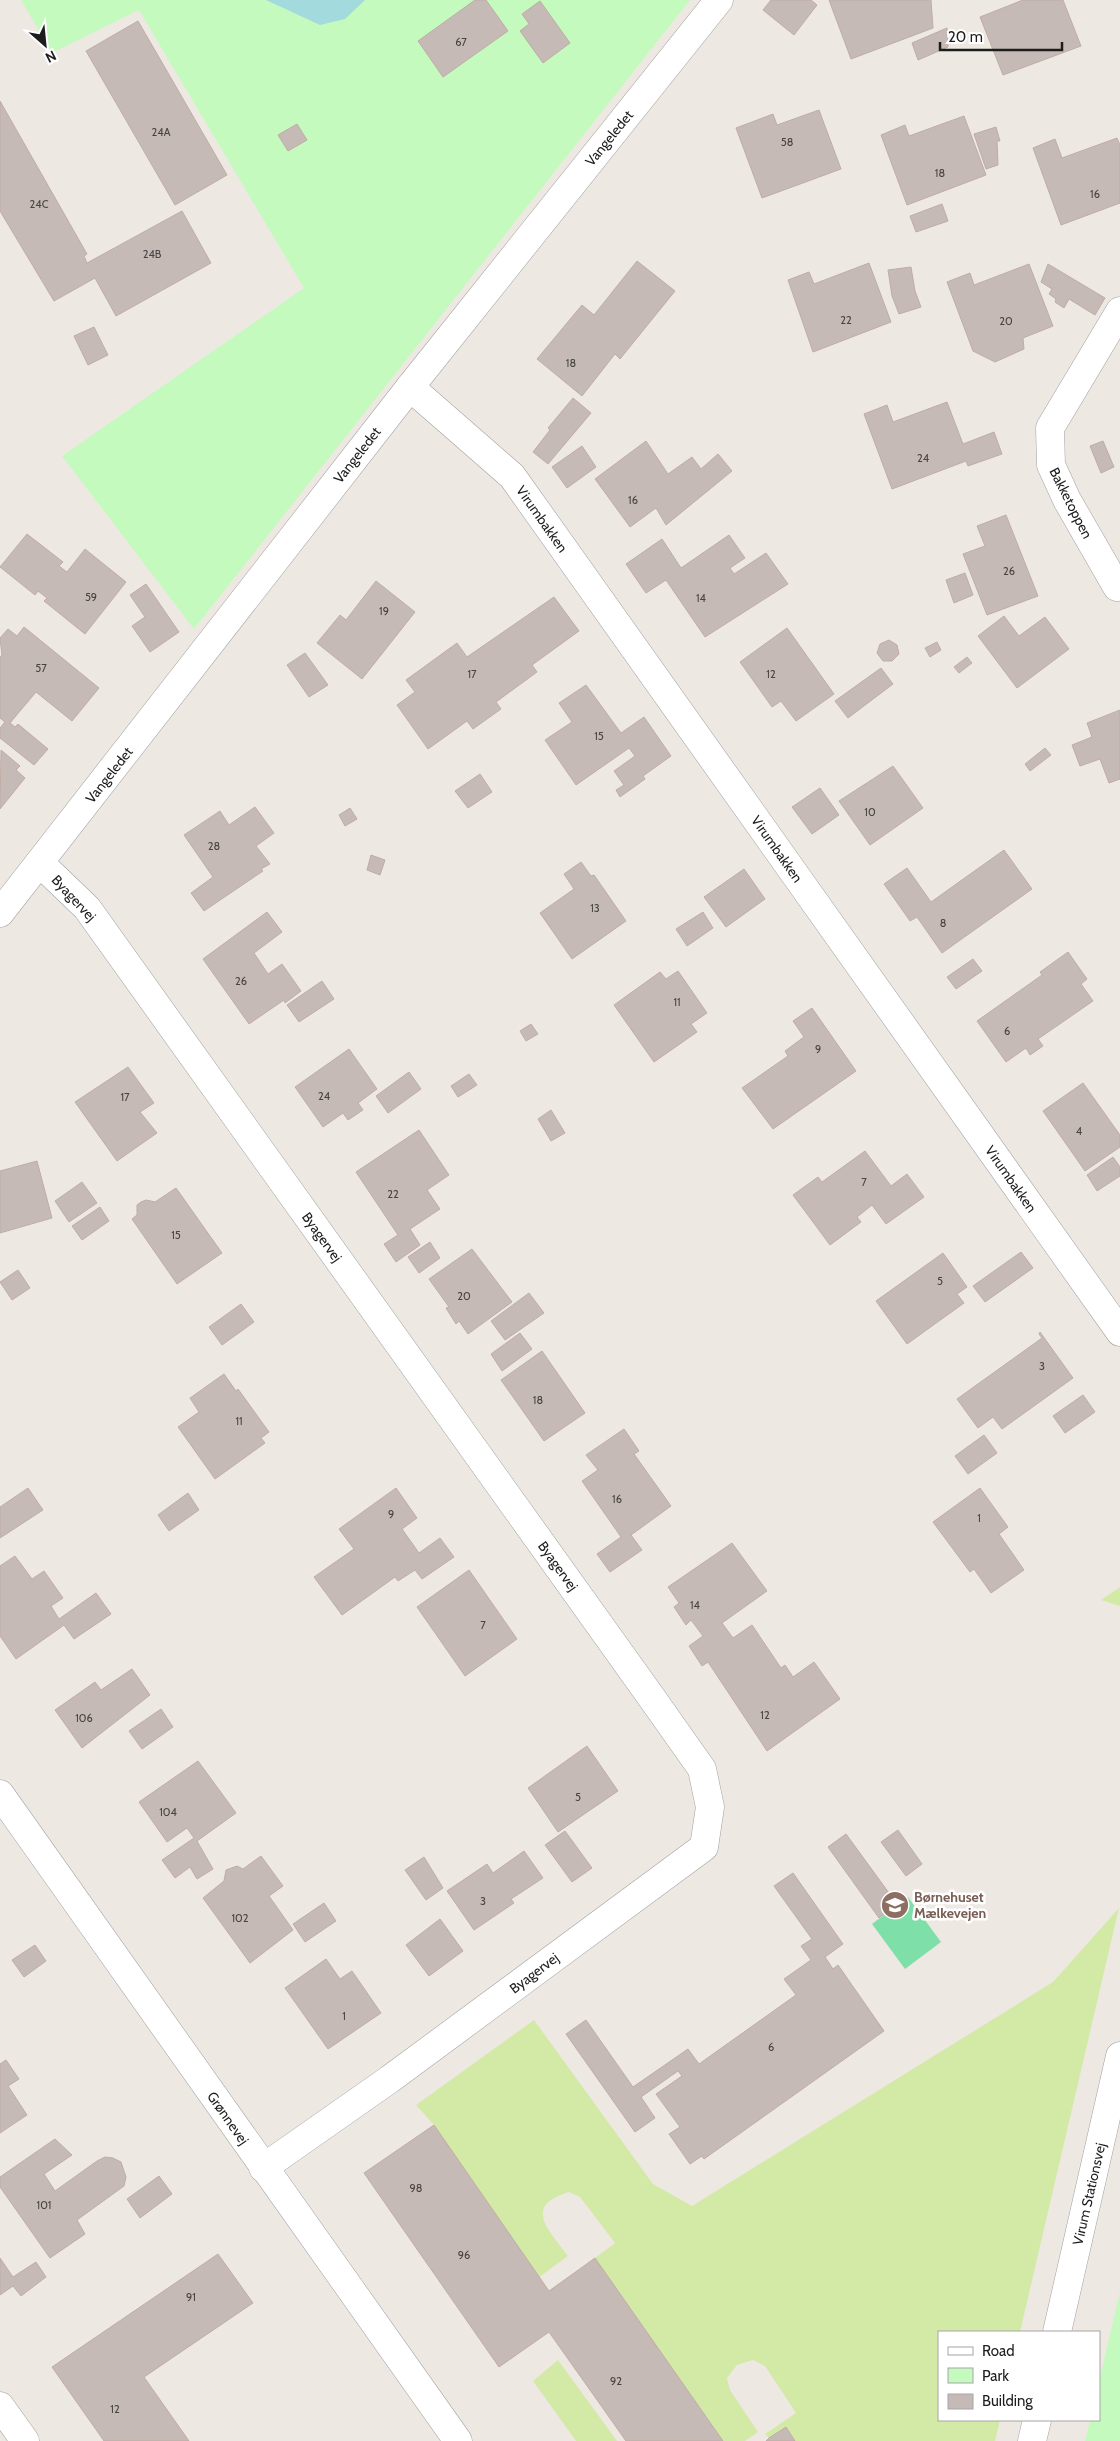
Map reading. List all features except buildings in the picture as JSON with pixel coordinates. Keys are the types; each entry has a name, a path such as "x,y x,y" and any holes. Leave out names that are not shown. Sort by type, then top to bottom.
{"street":[{"name":"Vangeledet","path":"0,913 410,387 720,0"},
{"name":"Bakketoppen","path":"1117,587 1067,500 1051,465 1050,428 1120,311"},
{"name":"Virumbakken","path":"410,387 512,476 1120,1332"},
{"name":"Byagervej","path":"40,863 86,908 654,1701 702,1769 710,1807 704,1847 390,2080 263,2168"},
{"name":"Grønnevej","path":"0,1794 458,2441"},
{"name":"Virum Stationsvej","path":"1057,2331 1120,2056"},
{"path":"0,2406 25,2441"},
{"path":"1032,2441 1037,2421"}],"green space":[{"path":"21,0 690,0 194,629 62,456 304,288 139,10 52,53"},
{"path":"1120,1587 1120,1606 1101,1600"},
{"path":"908,1897 941,1942 905,1969 872,1924"},
{"path":"1119,1908 1020,2331 938,2331 938,2421 1000,2421 995,2441 795,2441 785,2427 769,2438 765,2434 796,2413 765,2366 753,2360 737,2365 727,2378 730,2390 758,2432 745,2441 723,2441 595,2258 615,2243 580,2197 569,2192 546,2204 543,2212 544,2220 568,2256 539,2277 434,2125 416,2105 534,2020 653,2184 692,2206 1053,1982"},
{"path":"1120,2292 1120,2441 1085,2441 1090,2421 1100,2421 1100,2377"},
{"path":"558,2360 617,2441 576,2441 533,2381"}],"water":[{"path":"266,0 365,0 345,19 320,25"}],"place":[{"name":"Børnehuset Mælkevejen","path":"895,1905"}]}
